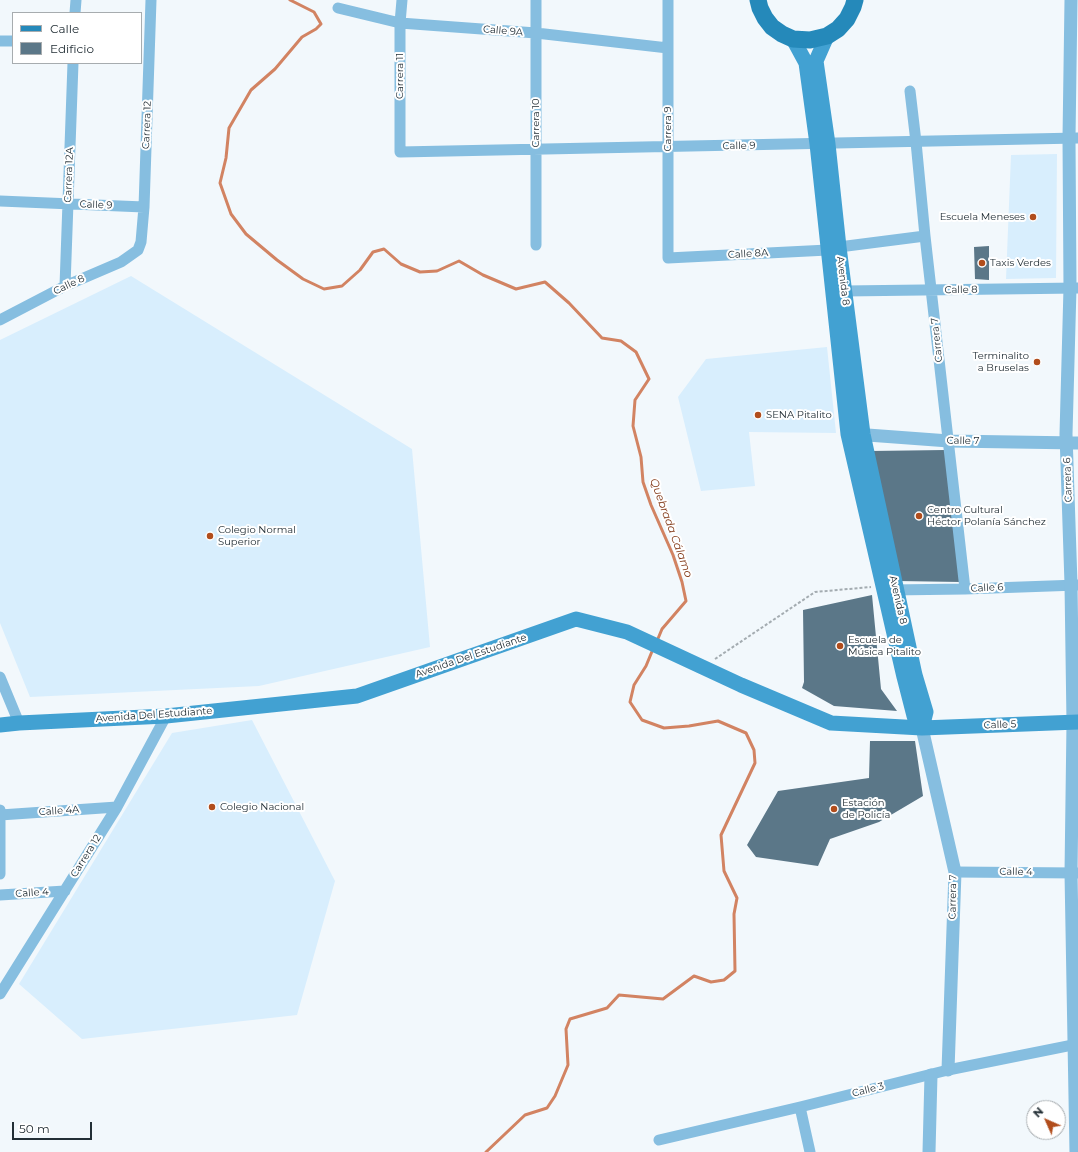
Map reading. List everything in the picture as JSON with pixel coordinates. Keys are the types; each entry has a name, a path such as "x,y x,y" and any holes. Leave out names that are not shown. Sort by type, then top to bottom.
{"main road":[{"path":"758,0 765,18 772,27 793,39 810,40 827,36 838,29 847,19 853,8 855,0"},
{"name":"Avenida 8","path":"827,36 816,61 833,249 856,434 914,716 922,728"},
{"name":"Avenida 8","path":"793,39 806,63 823,144"},
{"name":"Avenida 8","path":"833,249 845,291 856,434"},
{"name":"Avenida Del Estudiante","path":"0,725 166,716 357,696 576,620 627,632 668,650 741,686 831,723 922,728"},
{"name":"Calle 5","path":"922,728 1076,722"}],"street":[{"path":"75,12 76,0"},
{"name":"Carrera 12","path":"138,250 141,242 144,206 145,49 151,0"},
{"name":"Carrera 11","path":"400,152 400,22 402,0"},
{"name":"Carrera 10","path":"536,0 536,245"},
{"name":"Carrera 9","path":"668,0 668,258"},
{"name":"Carrera 6","path":"1072,0 1074,288 1072,443 1076,722 1076,1152"},
{"name":"Calle 9A","path":"338,8 400,22 536,33 668,48"},
{"path":"0,40 12,41"},
{"name":"Carrera 12A","path":"65,286 73,64"},
{"name":"Carrera 7","path":"910,91 965,590"},
{"name":"Calle 9","path":"400,152 1073,138"},
{"name":"Calle 9","path":"0,201 144,206"},
{"name":"Calle 8A","path":"668,258 833,249 925,236"},
{"name":"Calle 8","path":"0,320 65,286 121,262 138,250"},
{"name":"Calle 8","path":"845,291 1074,288"},
{"name":"Calle 7","path":"856,434 949,441 1072,443"},
{"name":"Calle 6","path":"888,589 965,590 1075,585"},
{"path":"0,676 19,723"},
{"name":"Carrera 12","path":"0,994 117,807 166,716"},
{"name":"Carrera 7","path":"922,728 954,872 948,1070"},
{"name":"Calle 4A","path":"0,815 117,807"},
{"path":"0,810 0,874"},
{"name":"Calle 4","path":"954,872 1075,873"},
{"name":"Calle 4","path":"0,895 65,891"},
{"name":"Calle 3","path":"659,1140 948,1070 1076,1044"},
{"path":"929,1152 931,1075"},
{"path":"800,1107 810,1152"}],"path":[{"path":"703,667 816,592 888,589"}],"shaded area":[{"name":"Escuela Meneses","path":"1057,154 1056,278 1006,279 1011,155"},
{"name":"Colegio Normal Superior","path":"131,276 412,449 430,647 259,686 30,697 0,623 0,340"},
{"name":"SENA Pitalito","path":"827,347 836,433 749,432 755,486 701,491 678,397 706,359"},
{"name":"Colegio Nacional","path":"252,720 335,881 297,1015 82,1039 19,984 172,733"}],"building":[{"name":"Taxis Verdes","path":"989,246 989,280 975,279 974,247"},
{"name":"Centro Cultural Héctor Polanía Sánchez","path":"945,450 961,582 898,581 871,451"},
{"name":"Escuela de Música Pitalito","path":"872,595 881,689 897,711 834,706 802,688 804,682 803,610"},
{"name":"Estación de Policía","path":"870,741 915,741 923,796 879,822 830,839 818,866 756,857 747,845 778,791 869,778"}],"waterway":[{"name":"Quebrada Cálamo","path":"290,0 314,12 321,24 316,29 302,37 275,69 251,90 229,128 226,158 220,183 231,214 246,234 277,260 303,279 324,289 342,286 360,270 373,252 384,249 401,264 420,272 437,271 459,261 483,275 516,289 545,282 569,303 602,338 621,341 636,352 649,379 635,400 633,426 641,457 643,482 651,505 673,555 682,582 686,601 662,629 657,641"},
{"name":"Quebrada Cálamo","path":"486,1152 525,1115 547,1108 555,1096 568,1065 566,1029 570,1019 607,1008 619,995 663,999 694,976 711,982 724,980 735,971 734,914 737,898 724,871 721,835 755,763 754,750 746,733 718,721 689,726 664,728 642,720 630,702 634,685 646,666 653,649"}],"place":[{"name":"Escuela Meneses","path":"1033,217"},
{"name":"Taxis Verdes","path":"982,263"},
{"name":"Terminalito a Bruselas","path":"1037,362"},
{"name":"SENA Pitalito","path":"758,415"},
{"name":"Centro Cultural Héctor Polanía Sánchez","path":"919,516"},
{"name":"Colegio Normal Superior","path":"210,536"},
{"name":"Escuela de Música Pitalito","path":"840,646"},
{"name":"Colegio Nacional","path":"212,807"},
{"name":"Estación de Policía","path":"834,809"}]}
